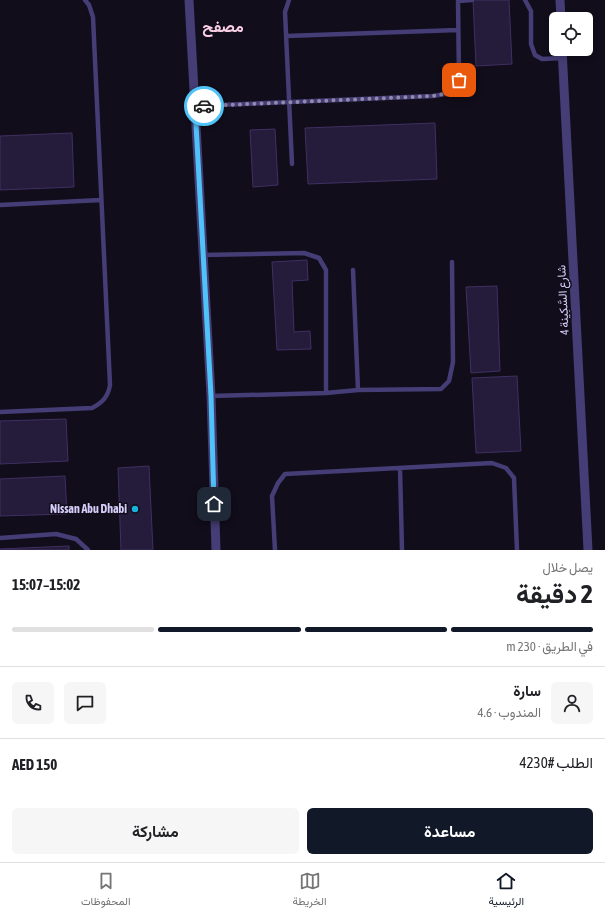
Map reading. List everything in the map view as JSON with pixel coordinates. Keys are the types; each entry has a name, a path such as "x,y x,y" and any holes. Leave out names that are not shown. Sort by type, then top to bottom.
{"street":[{"path":"189,0 211,396 216,550"},
{"path":"560,0 561,12"},
{"name":"شارع السَّكِينة 4","path":"563,56 588,550"}],"lane":[{"path":"0,412 92,408 103,402 109,392 110,378 93,16 89,4 85,0"},
{"path":"289,0 285,12 292,164"},
{"path":"195,106 433,96 451,93 459,80 458,0 472,0"},
{"path":"525,0 531,11 531,44 535,55 542,59 555,56"},
{"path":"286,36 458,30"},
{"path":"0,205 102,200"},
{"path":"202,255 304,253 319,258 326,270 326,393"},
{"path":"211,396 326,393 358,390 441,389 449,381 453,362 452,262"},
{"path":"353,270 358,390"},
{"path":"275,550 272,496 278,483 285,474 492,464 506,468 514,478 517,550"},
{"path":"400,468 402,550"},
{"path":"0,538 56,534 76,539 88,550"}],"building":[{"path":"473,0 509,0 512,64 476,66"},
{"path":"435,123 437,179 308,184 305,128"},
{"path":"275,129 278,185 253,187 250,130"},
{"path":"72,133 74,187 0,190 0,136"},
{"path":"307,260 308,280 292,281 294,332 310,331 311,349 277,350 272,262"},
{"path":"497,286 500,371 471,373 466,287"},
{"path":"517,376 521,451 476,453 472,378"},
{"path":"66,419 68,461 0,464 0,421"},
{"name":"Nissan Abu Dhabi","path":"149,466 153,550 121,550 118,468"},
{"path":"65,476 67,514 0,516 0,479"},
{"path":"69,546 69,550 0,550 0,549"}],"way so far":[{"path":"204,106 433,96 451,93 459,80"}],"place":[{"name":"Nissan Abu Dhabi","path":"135,509"}],"district":[{"name":"مصفح","path":"223,26"}],"route":[{"path":"204,106 195,106 202,255 211,396 214,504"}]}
